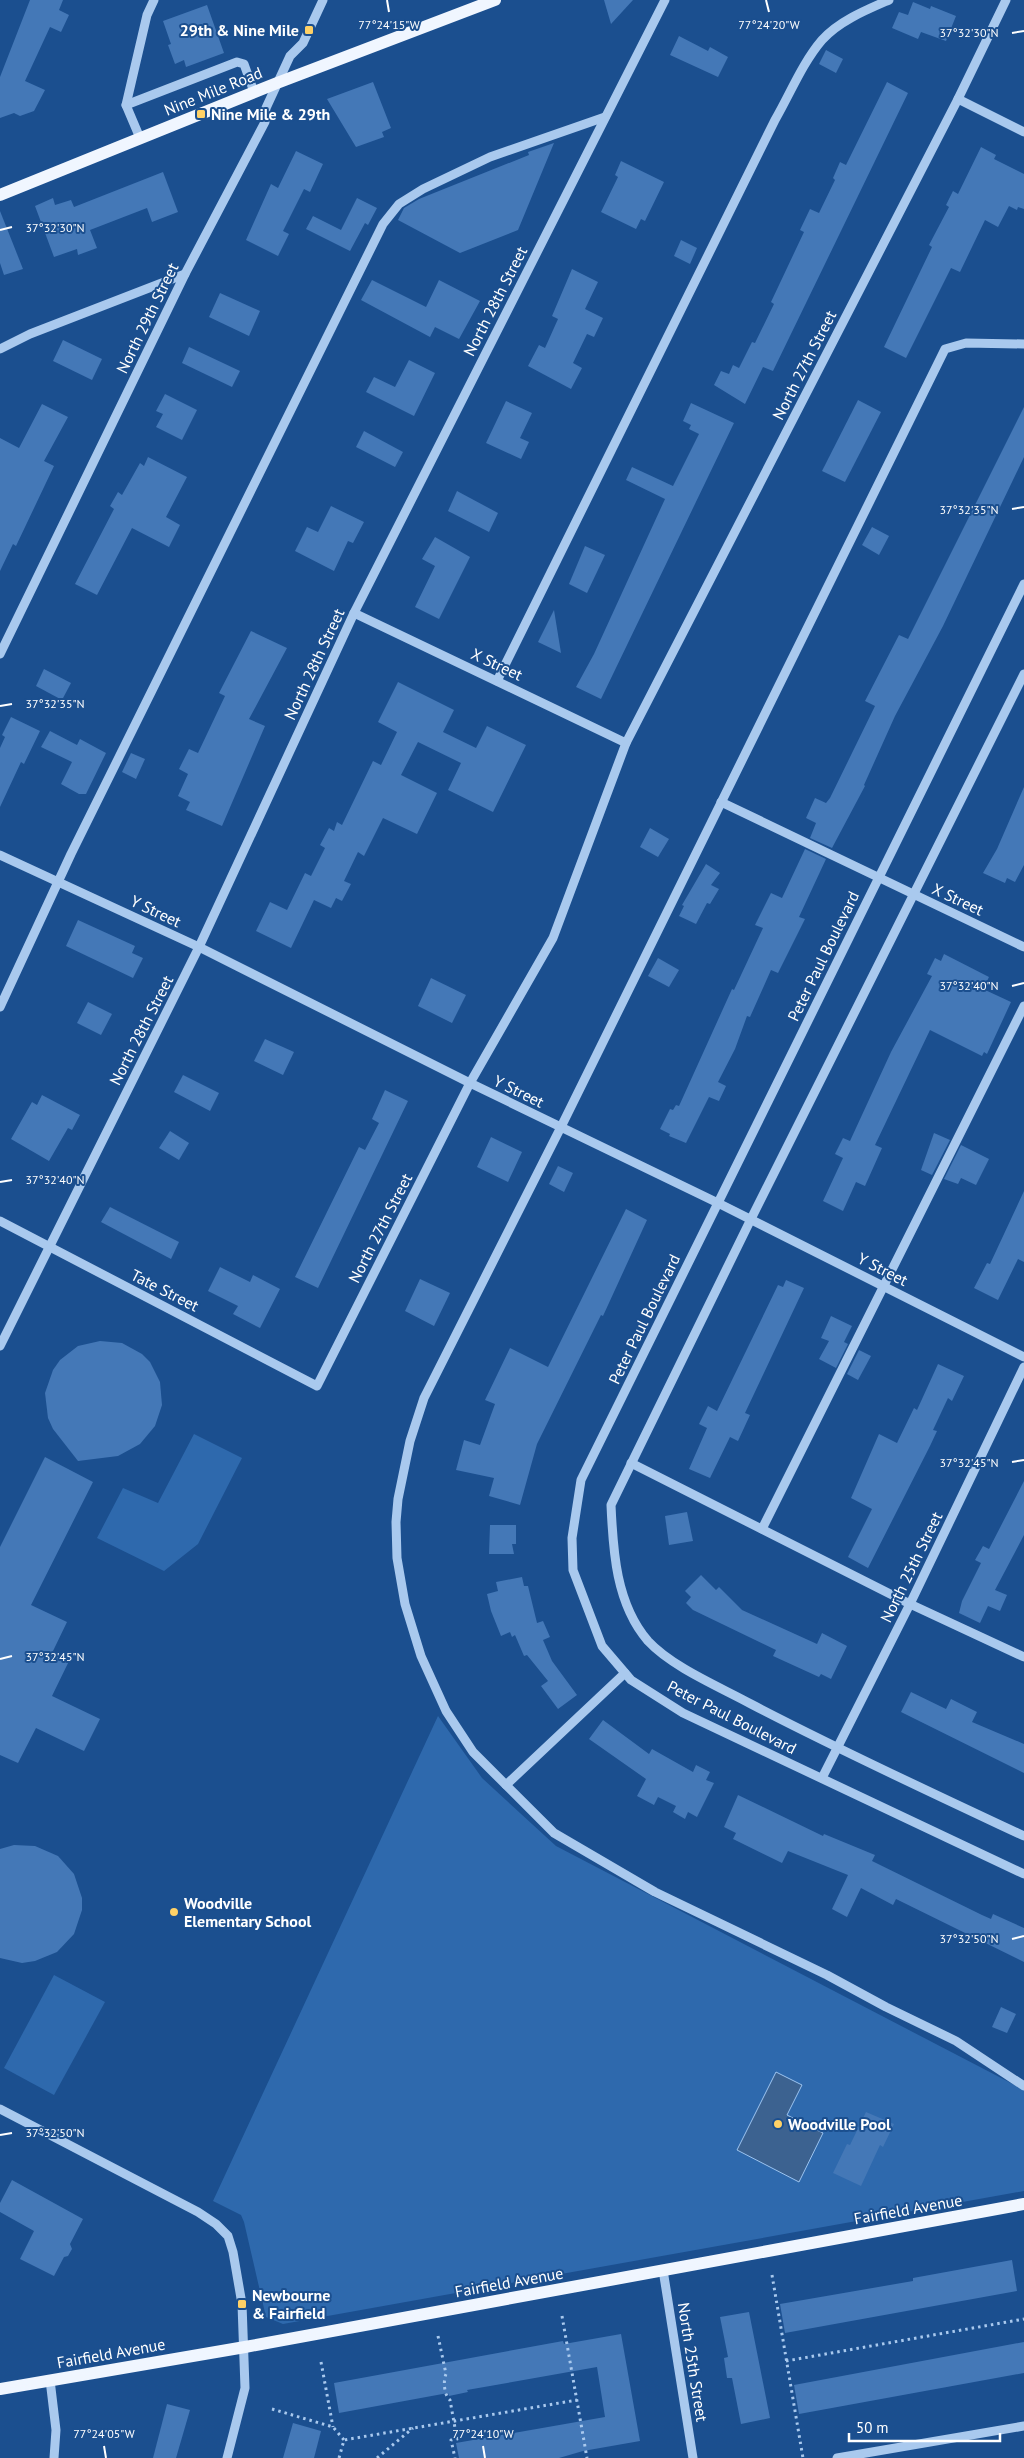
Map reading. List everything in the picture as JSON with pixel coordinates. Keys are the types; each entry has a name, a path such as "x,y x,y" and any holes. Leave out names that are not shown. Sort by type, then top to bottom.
{"main road":[{"name":"Nine Mile Road","path":"0,194 254,92 495,0"},
{"name":"Fairfield Avenue","path":"0,2389 245,2347 1024,2204"}],"street":[{"path":"140,138 126,105 147,15 154,0"},
{"name":"North 29th Street","path":"0,654 185,274 265,122 266,108 290,56 303,43 323,0"},
{"name":"North 28th Street","path":"0,1346 48,1246 199,947 354,613 665,0"},
{"path":"497,681 775,120 814,52 822,40 835,28 888,0"},
{"name":"North 27th Street","path":"317,1386 470,1084 553,938 626,743 958,99 1006,0"},
{"path":"126,105 237,62 244,64 254,92"},
{"path":"958,99 1024,132"},
{"path":"0,1007 58,882 383,224 399,204 424,188 490,157 605,116"},
{"path":"0,349 30,334 185,274"},
{"path":"1024,344 966,343 945,349 561,1127 424,1398 407,1456 396,1522 397,1558 405,1604 421,1656 433,1684 462,1737 473,1752 554,1833 655,1892 827,1974 886,2007 956,2041 1024,2086"},
{"name":"Peter Paul Boulevard","path":"1024,584 581,1480 572,1538 573,1570 602,1646 631,1680 683,1713 1024,1874"},
{"name":"X Street","path":"354,613 626,743"},
{"name":"Peter Paul Boulevard","path":"1024,674 750,1219 610,1505 614,1558 629,1610 648,1641 683,1668 838,1749 1024,1836"},
{"name":"X Street","path":"721,802 1024,948"},
{"name":"Y Street","path":"0,855 199,947 470,1084 718,1203 1024,1357"},
{"path":"762,1530 1024,1006"},
{"name":"Tate Street","path":"0,1221 317,1386"},
{"name":"North 25th Street","path":"822,1778 910,1604 1024,1367"},
{"path":"631,1463 910,1604 1024,1657"},
{"path":"506,1785 625,1673"},
{"path":"0,2109 216,2224 228,2236 233,2252 242,2304 245,2388 227,2458"},
{"name":"North 25th Street","path":"662,2270 693,2458"},
{"path":"50,2380 56,2430 54,2458"},
{"path":"837,2458 1024,2426"}],"path":[{"path":"772,2275 803,2458"},
{"path":"562,2316 587,2458"},
{"path":"786,2361 1024,2319"},
{"path":"438,2336 446,2374 444,2379 447,2397 450,2400 457,2439 451,2440 455,2458"},
{"path":"320,2362 333,2427 344,2440"},
{"path":"344,2440 577,2400"},
{"path":"272,2409 333,2427"},
{"path":"377,2458 414,2428"},
{"path":"339,2458 344,2440"}],"shaded area":[{"path":"194,1434 242,1458 198,1544 164,1571 97,1538 123,1488 158,1503"},
{"path":"438,1716 482,1778 556,1846 1024,2090 1024,2191 283,2324 266,2317 241,2215 213,2201"},
{"path":"54,1975 105,2002 54,2095 4,2068"},
{"name":"Woodville Pool","path":"776,2072 802,2085 787,2115 823,2133 799,2182 737,2150"}],"building":[{"path":"30,0 63,0 59,10 69,15 61,32 50,27 25,81 45,90 34,111 20,116 14,113 0,118 0,77"},
{"path":"604,0 633,0 611,24"},
{"path":"913,2 930,9 931,6 956,16 946,41 921,32 918,39 892,28 899,12 908,15"},
{"path":"207,5 224,53 186,67 184,60 175,64 168,45 171,44 163,21"},
{"path":"679,36 708,51 710,47 728,57 718,77 670,55"},
{"path":"826,50 843,59 836,73 819,64"},
{"path":"373,82 391,128 382,132 384,137 356,147 327,99"},
{"path":"887,82 908,93 773,371 763,367 745,404 714,385 721,371 729,374 733,365 739,368 752,342 755,343 774,304 771,302 804,232 800,230 810,209 819,213 835,180 833,178 840,162 846,165"},
{"path":"554,143 518,230 460,253 398,220 404,208 419,199 529,155 528,152"},
{"path":"981,147 996,155 994,159 1024,174 1024,209 1018,207 1017,210 1009,206 998,227 985,220 960,272 951,268 906,358 884,347 932,247 929,245 949,207 946,205 953,191 958,194"},
{"path":"296,151 323,164 310,192 304,189 283,231 289,234 278,256 246,240 271,184 278,188"},
{"path":"621,161 664,182 645,221 641,219 636,229 601,212 618,177 615,175"},
{"path":"163,172 178,212 152,222 147,208 90,230 97,248 78,255 77,249 54,257 35,206 53,198 55,205 71,200 74,207"},
{"path":"357,198 377,208 368,225 365,223 350,251 306,229 313,216 341,230"},
{"path":"0,211 23,269 4,275 0,263"},
{"path":"681,240 697,248 690,264 674,256"},
{"path":"572,269 598,282 585,309 603,318 594,337 587,334 573,363 582,368 571,389 528,366 539,345 545,348 558,319 552,316"},
{"path":"372,280 426,307 439,280 480,301 459,339 435,327 430,337 361,300"},
{"path":"220,293 260,311 249,336 209,317"},
{"path":"63,340 102,359 92,380 53,361"},
{"path":"189,347 240,371 232,387 182,363"},
{"path":"409,360 435,373 414,416 366,392 374,377 395,387"},
{"path":"165,394 197,410 182,440 156,427 163,414 156,411"},
{"path":"858,400 881,412 845,482 822,471"},
{"path":"506,401 532,413 520,438 529,442 521,459 486,443"},
{"path":"691,403 734,423 601,699 576,687 594,654 665,499 626,480 632,467 673,486 699,434 689,429 691,425 683,421"},
{"path":"42,404 68,417 44,461 54,466 16,546 13,544 0,571 0,438 19,448"},
{"path":"1024,407 1024,457 943,626 895,716 865,786 832,848 810,838 816,823 806,818 815,798 826,803 830,798 875,706 865,701 899,635 908,639"},
{"path":"364,431 403,452 395,467 356,447"},
{"path":"148,457 187,477 166,517 180,525 169,547 132,528 97,595 75,584 114,509 110,506 118,492 122,495 140,463 144,466"},
{"path":"457,491 498,513 489,532 448,511"},
{"path":"331,506 364,522 353,543 348,541 334,571 295,551 307,527 318,532"},
{"path":"872,527 889,536 879,555 862,545"},
{"path":"435,537 470,557 439,619 415,607 435,566 422,559"},
{"path":"585,546 605,555 587,593 569,584"},
{"path":"554,610 561,653 538,642"},
{"path":"251,631 287,648 249,719 265,726 222,826 186,810 190,802 178,796 188,774 179,769 189,749 198,753 225,696 219,693"},
{"path":"44,669 71,683 62,700 36,686"},
{"path":"398,682 454,710 443,732 476,748 487,726 526,745 493,812 448,790 461,763 418,742 401,775 437,793 417,834 383,818 364,856 358,852 344,881 351,884 342,901 336,898 331,908 314,900 291,948 256,931 270,902 287,910 305,873 311,876 325,848 320,845 329,828 334,831 337,822 342,825 373,761 381,765 397,732 378,722"},
{"path":"11,717 40,731 24,764 21,762 0,807 0,748 5,737 2,735"},
{"path":"50,731 77,745 80,739 106,753 86,794 79,794 61,784 72,762 41,747"},
{"path":"131,753 145,759 136,779 122,772"},
{"path":"1024,787 1024,865 1015,882 1007,878 1005,883 983,873 997,849"},
{"path":"650,828 669,839 658,857 640,847"},
{"path":"805,849 826,859 799,917 805,919 778,973 771,970 750,1017 747,1016 735,1049 718,1082 726,1086 719,1101 709,1097 686,1143 669,1136 670,1134 660,1129 670,1109 673,1110 676,1105 679,1106 732,989 734,990 763,928 755,925 771,893 782,898"},
{"path":"706,864 720,873 711,885 719,889 710,904 707,903 696,924 679,916 684,906 682,905"},
{"path":"78,920 135,946 132,953 143,958 133,978 66,946"},
{"path":"944,954 989,977 983,989 1011,1002 987,1054 984,1052 982,1056 930,1030 875,1145 882,1148 865,1186 856,1182 843,1211 823,1201 843,1158 835,1154 843,1138 850,1141 891,1052 932,976 927,974 935,958 941,961"},
{"path":"658,958 679,970 669,987 648,976"},
{"path":"431,978 466,995 452,1023 418,1006"},
{"path":"88,1002 112,1014 101,1035 77,1023"},
{"path":"265,1039 294,1052 283,1075 254,1061"},
{"path":"183,1075 219,1093 210,1111 174,1092"},
{"path":"385,1090 408,1101 318,1288 295,1277 359,1147 365,1150 379,1123 372,1119"},
{"path":"42,1095 80,1115 72,1130 68,1128 49,1161 11,1139 32,1102 37,1105"},
{"path":"170,1131 189,1143 179,1160 159,1148"},
{"path":"934,1133 950,1140 932,1175 921,1170"},
{"path":"491,1137 522,1152 508,1182 477,1167"},
{"path":"961,1145 989,1159 976,1185 961,1178 958,1184 944,1179"},
{"path":"558,1166 573,1173 564,1192 549,1184"},
{"path":"1024,1191 1024,1262 1018,1259 998,1300 974,1288 987,1263 990,1264"},
{"path":"110,1207 179,1242 171,1259 101,1222"},
{"path":"626,1209 647,1220 603,1316 601,1315 537,1444 520,1505 489,1496 494,1478 456,1470 464,1440 480,1445 495,1404 485,1400 510,1348 548,1367"},
{"path":"220,1267 250,1282 253,1275 280,1289 260,1328 233,1314 238,1306 208,1291"},
{"path":"420,1279 450,1293 434,1326 405,1311"},
{"path":"786,1280 804,1288 745,1413 750,1415 738,1441 730,1437 710,1478 689,1469 707,1428 699,1424 708,1406 717,1411 778,1285 783,1287"},
{"path":"831,1316 852,1326 844,1342 848,1344 836,1368 819,1359 829,1341 821,1338"},
{"path":"100,1341 122,1343 142,1354 150,1362 160,1382 162,1405 155,1426 140,1444 118,1456 78,1461 53,1429 48,1418 45,1393 53,1370 60,1360 78,1346"},
{"path":"859,1350 871,1356 858,1380 847,1374"},
{"path":"938,1364 964,1376 952,1401 948,1398 933,1430 937,1431 930,1446 868,1568 848,1557 872,1509 851,1498 879,1434 897,1443 914,1408 917,1410"},
{"path":"45,1457 93,1482 31,1605 67,1622 53,1651 70,1659 52,1696 100,1719 84,1751 36,1728 18,1763 0,1755 0,1547"},
{"path":"1024,1481 1024,1535 995,1590 1007,1595 1000,1611 988,1606 980,1623 959,1613 962,1601 981,1563 975,1560 983,1546 989,1549"},
{"path":"687,1512 693,1541 669,1545 665,1516"},
{"path":"490,1525 516,1525 516,1544 512,1544 514,1554 489,1554"},
{"path":"701,1575 716,1590 719,1587 742,1610 817,1644 822,1633 847,1646 831,1679 821,1674 819,1677 773,1656 776,1650 693,1610 686,1603 691,1597 685,1591"},
{"path":"522,1577 524,1586 528,1586 537,1623 543,1621 550,1637 543,1640 552,1661 577,1695 558,1709 541,1686 548,1681 527,1655 524,1656 515,1635 512,1637 510,1632 501,1636 491,1611 487,1594 498,1591 496,1582"},
{"path":"911,1692 946,1709 951,1699 977,1712 972,1722 1024,1744 1024,1773 901,1712"},
{"path":"603,1720 649,1754 652,1749 693,1772 696,1765 710,1772 706,1780 714,1783 697,1817 688,1812 685,1819 673,1812 676,1806 658,1797 654,1805 637,1796 646,1779 589,1739"},
{"path":"738,1795 823,1836 824,1834 875,1855 872,1861 982,1915 991,1919 993,1914 1024,1928 1024,1962 896,1899 893,1905 861,1888 847,1917 832,1909 848,1875 788,1851 782,1863 733,1839 736,1833 724,1827"},
{"path":"14,1845 35,1846 58,1856 74,1874 82,1898 82,1910 74,1934 57,1952 35,1961 22,1963 0,1958 0,1849"},
{"path":"1001,2007 1016,2014 1007,2033 992,2027"},
{"path":"866,2112 894,2124 883,2147 880,2145 861,2186 833,2173 847,2144 850,2145"},
{"path":"12,2180 83,2219 70,2244 72,2249 68,2256 64,2257 54,2276 20,2259 34,2231 0,2212 0,2203"},
{"path":"1012,2260 1017,2291 785,2333 780,2304 913,2281 913,2278"},
{"path":"749,2312 770,2418 741,2424 732,2378 727,2378 724,2358 728,2357 720,2317"},
{"path":"621,2334 640,2441 583,2451 559,2458 459,2458 456,2443 605,2417 597,2367 467,2390 468,2392 449,2396 448,2393 339,2413 334,2383 563,2341 564,2344"},
{"path":"1024,2342 1024,2373 799,2414 794,2385"},
{"path":"167,2404 190,2410 176,2458 153,2458"},
{"path":"293,2423 321,2431 314,2458 283,2458"}],"place":[{"name":"29th & Nine Mile","path":"309,30"},
{"name":"Nine Mile & 29th","path":"201,114"},
{"name":"Woodville Elementary School","path":"174,1912"},
{"name":"Woodville Pool","path":"778,2124"},
{"name":"Newbourne & Fairfield","path":"242,2304"}]}
